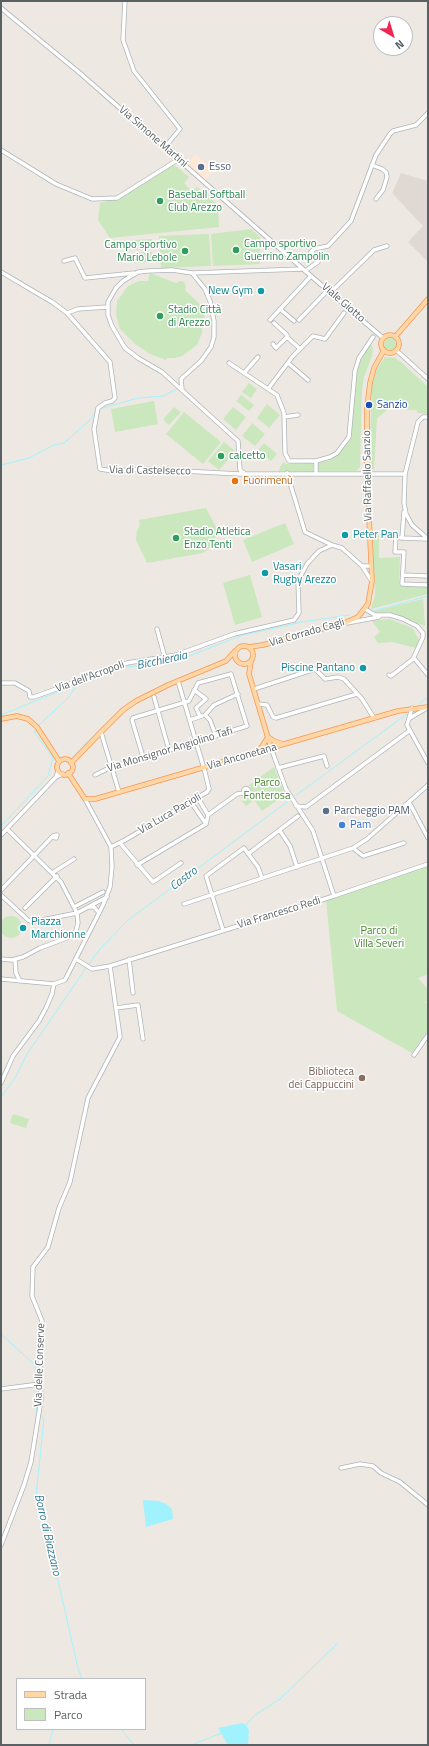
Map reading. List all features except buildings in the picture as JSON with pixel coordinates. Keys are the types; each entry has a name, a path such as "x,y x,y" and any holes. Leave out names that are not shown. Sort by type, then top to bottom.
{"main road":[{"path":"395,337 428,299"},
{"path":"390,335 395,337 399,344 396,350 392,352 384,350 381,343 383,338 390,335"},
{"name":"Via Raffaello Sanzio","path":"368,604 372,581 367,473 368,408 370,383 374,368 384,350"},
{"name":"Via Corrado Cagli","path":"249,647 263,645 353,620 368,604"},
{"name":"Via Corrado Cagli","path":"254,652 263,645"},
{"path":"70,762 136,701 178,681 226,661 241,646 249,647 254,652 249,674"},
{"path":"236,651 235,658 249,674 271,748"},
{"path":"226,661 240,663 251,661"},
{"name":"Via Anconetana","path":"85,799 95,799 374,718 412,708 428,707"},
{"path":"1,719 17,716 28,719 37,727 59,761"},
{"path":"268,736 274,742 284,744"},
{"path":"257,752 268,736"},
{"path":"64,759 70,762 72,770 63,774 58,771 57,767 59,761 64,759"},
{"path":"68,773 85,799"}],"street":[{"path":"125,1 124,40 134,71 180,129 165,147"},
{"name":"Via Simone Martini","path":"1,8 179,159 304,270"},
{"path":"64,262 75,258 85,278 172,270 192,273 304,270 318,262 318,258 311,252 328,246 351,221 372,165 382,144 393,131 416,125 428,112"},
{"path":"1,150 56,184 92,199 117,198 179,159"},
{"path":"372,165 386,172 387,177 383,190 376,199"},
{"path":"299,320 374,250 387,246"},
{"name":"Viale Giotto","path":"304,270 383,338"},
{"name":"Via di Castelsecco","path":"1,272 42,295 68,313 110,362 115,398 112,402 101,404 98,408 94,429 100,469 113,471 144,469 234,473 405,474"},
{"path":"138,272 123,281 116,288 108,307 112,326 125,348 138,358 157,368 238,441 241,472"},
{"path":"183,391 180,386 181,380 201,361 211,347 214,333 213,315 210,301 205,289 192,273"},
{"path":"270,320 311,276"},
{"path":"68,313 78,309 108,307"},
{"path":"280,308 294,321"},
{"path":"268,389 288,363 313,336 325,339 344,313"},
{"path":"274,323 300,349"},
{"path":"273,344 276,348 287,337"},
{"path":"229,363 277,395 282,406 284,417 287,458 289,461 316,460 330,457 336,453 348,437 354,371 359,358 373,337"},
{"path":"396,350 428,379"},
{"path":"244,373 258,357"},
{"path":"374,360 379,359"},
{"path":"288,363 308,380"},
{"path":"284,417 298,415"},
{"path":"402,538 405,474 418,422 423,417 428,417"},
{"path":"316,460 316,473"},
{"path":"287,473 307,534 342,548 362,566 372,581"},
{"path":"404,502 406,514 412,525 428,539"},
{"path":"428,539 396,537 395,552 404,552 402,584 428,585"},
{"name":"Via dell'Acropoli","path":"1,683 8,682 21,686 29,691 30,697 83,680 127,663 165,658 190,651 234,634 296,619 299,613 298,581 307,564 319,551 332,544"},
{"path":"362,566 371,566"},
{"path":"403,575 428,576"},
{"path":"364,610 371,614 396,616 418,626 428,633"},
{"path":"364,610 369,619"},
{"path":"344,623 382,616"},
{"path":"157,629 165,658"},
{"path":"389,675 391,676 414,658 423,637 421,629"},
{"path":"414,658 428,676"},
{"path":"254,689 315,669 325,679 338,677 344,679 374,718"},
{"path":"143,757 132,719 184,703 190,700 198,683 230,674 238,694 214,705 205,715 190,720"},
{"path":"178,681 204,768"},
{"path":"194,690 206,699 196,708 200,716"},
{"name":"Via Monsignor Angiolino Tafi","path":"95,775 111,767 247,726 238,694"},
{"path":"258,704 266,705 273,717 276,718 357,694"},
{"path":"154,696 169,750"},
{"path":"409,719 428,707"},
{"path":"412,708 409,719 406,722 409,731 428,763"},
{"path":"205,715 210,720 216,736"},
{"path":"296,806 306,807 409,731"},
{"path":"101,732 119,792"},
{"path":"271,748 286,789 300,815 304,818 313,831 334,896"},
{"path":"424,756 428,753"},
{"path":"278,768 324,756 327,766"},
{"name":"Via Luca Pacioli","path":"111,847 207,792 209,789 204,768"},
{"path":"56,778 58,771"},
{"path":"1,835 56,778 63,774"},
{"path":"184,904 353,848 367,839 428,785"},
{"path":"137,865 206,824 208,815 244,791"},
{"path":"198,798 208,815"},
{"path":"1,979 54,984 65,980 107,897 110,887 112,867 111,847 85,799"},
{"path":"191,802 206,824"},
{"path":"409,802 428,838"},
{"path":"304,818 306,807"},
{"path":"248,854 300,815"},
{"path":"1,959 15,960 72,936 76,931 77,913 57,876 52,873 7,828"},
{"path":"280,831 290,846 297,867"},
{"path":"1,890 52,837"},
{"path":"120,843 152,882 181,863"},
{"path":"353,848 363,856 404,843"},
{"path":"223,930 206,876 244,848 258,867 262,878"},
{"path":"52,873 74,859"},
{"name":"Via Francesco Redi","path":"76,959 92,970 110,966 334,896 428,864"},
{"path":"26,908 57,876"},
{"path":"74,906 103,892"},
{"path":"1,894 32,922 77,913 107,897"},
{"path":"96,902 102,906"},
{"path":"88,908 96,909 102,906"},
{"path":"96,909 99,913"},
{"path":"129,959 133,993"},
{"path":"15,960 16,974 20,981"},
{"name":"Via delle Conserve","path":"1,1545 15,1513 30,1462 41,1400 38,1385 42,1321 32,1296 33,1267 48,1247 59,1208 70,1182 88,1098 120,1037 110,966"},
{"path":"1,1083 13,1056 39,1021 46,1008 52,994 54,984"},
{"path":"116,1008 138,1005 143,1039"},
{"path":"414,1056 428,1035"},
{"path":"1,1390 38,1385"},
{"path":"341,1468 360,1464 373,1466 380,1473 400,1482 428,1505"}],"shaded area":[{"path":"196,155 214,170 205,180 187,164"},
{"path":"401,173 428,181 428,262 408,242 423,226 392,193"}],"green space":[{"name":"Baseball Softball Club Arezzo","path":"173,164 189,177 184,183 192,192 197,187 216,203 218,207 219,227 110,238 98,220 100,203 118,198"},
{"name":"Campo sportivo Guerrino Zampolin","path":"251,229 260,237 260,264 213,266 211,234"},
{"name":"Campo sportivo Mario Lebole","path":"209,234 211,266 161,268 159,236"},
{"path":"152,239 152,249 133,250 133,240"},
{"path":"152,252 153,262 134,263 133,253"},
{"name":"Stadio Città di Arezzo","path":"150,273 176,283 180,281 184,282 186,286 185,290 205,309 202,312 205,317 202,319 202,333 197,345 182,356 167,358 166,360 150,354 135,344 120,329 116,315 117,301 128,286 139,281 148,281"},
{"path":"388,338 392,338 396,344 392,350 388,350 384,346 384,342"},
{"path":"370,343 373,348 372,356 364,377 362,391 360,467 356,471 318,471 317,463 328,461 337,455 351,439 355,376 359,364"},
{"path":"385,357 395,358 401,362 428,387 428,414 417,413 417,410 389,409 377,418 374,470 369,468 372,386 377,369"},
{"path":"249,383 257,389 251,398 242,392"},
{"path":"241,395 254,405 249,411 236,401"},
{"path":"154,401 158,424 115,432 111,409"},
{"path":"267,404 280,415 269,428 257,418"},
{"path":"174,407 181,412 169,425 163,420"},
{"path":"233,407 246,417 236,430 223,419"},
{"path":"184,412 221,442 203,464 166,434"},
{"path":"252,423 265,434 255,446 242,436"},
{"name":"calcetto","path":"224,442 235,451 219,470 208,461"},
{"path":"264,443 277,454 271,461 258,450"},
{"path":"284,462 286,464 313,463 313,472 279,471"},
{"name":"Stadio Atletica Enzo Tenti","path":"206,508 216,527 217,535 211,547 203,553 147,563 136,540 137,530 140,526 139,520"},
{"path":"285,523 294,544 252,562 243,540"},
{"path":"373,535 379,535 379,558 400,557 399,586 428,587 428,594 371,609 375,595"},
{"path":"250,575 262,617 235,625 223,583"},
{"path":"423,599 425,626 389,612 376,613 375,611"},
{"path":"390,619 412,628 419,640 416,648 392,642 378,643 374,637 380,632 372,621"},
{"name":"Parco Fonterosa","path":"274,767 285,795 262,811 254,800 246,806 242,801 251,794 251,788 249,785"},
{"name":"Parco di Villa Severi","path":"428,866 428,974 418,978 428,989 428,1000 423,1004 428,1001 428,1030 412,1053 337,1011 326,900"},
{"path":"11,916 19,919 22,927 19,935 11,938 3,935 0,927 3,919"},
{"path":"13,1114 29,1119 26,1128 10,1123"}],"water":[{"path":"143,1500 159,1501 166,1504 172,1509 173,1519 146,1527"},
{"path":"242,1723 246,1725 249,1730 248,1745 228,1745 218,1728"}],"waterway":[{"path":"99,409 138,398 163,396 177,389"},
{"path":"1,465 29,458 54,445 64,443 89,421 96,411"},
{"name":"Bicchieraia","path":"373,611 428,596"},
{"name":"Bicchieraia","path":"1,715 107,672 122,668 184,658 243,635 302,622 350,615"},
{"path":"39,725 68,698 77,685"},
{"name":"Castro","path":"420,703 428,697"},
{"name":"Castro","path":"295,796 407,714"},
{"path":"1,826 48,776 53,758 35,733 35,730"},
{"name":"Castro","path":"89,964 100,949 127,921 287,802"},
{"name":"Castro","path":"1,1097 15,1078 27,1054 86,968"},
{"name":"Borro di Biazzano","path":"1,1334 35,1365 36,1383"},
{"name":"Borro di Biazzano","path":"36,1387 37,1413"},
{"name":"Borro di Biazzano","path":"40,1414 44,1419 36,1495 44,1519 78,1668 82,1678"},
{"path":"246,1725 255,1715 280,1699 337,1644"},
{"path":"49,1745 53,1730"},
{"name":"Borro di Biazzano","path":"122,1730 134,1745"},
{"path":"191,1745 222,1733"}],"place":[{"name":"Esso","path":"201,167"},
{"name":"Baseball Softball Club Arezzo","path":"160,201"},
{"name":"Campo sportivo Guerrino Zampolin","path":"236,250"},
{"name":"Campo sportivo Mario Lebole","path":"185,251"},
{"name":"New Gym","path":"261,291"},
{"name":"Stadio Città di Arezzo","path":"160,316"},
{"name":"Sanzio","path":"369,405"},
{"name":"calcetto","path":"221,456"},
{"name":"Fuorimenù","path":"235,481"},
{"name":"Peter Pan","path":"345,535"},
{"name":"Stadio Atletica Enzo Tenti","path":"176,538"},
{"name":"Vasari Rugby Arezzo","path":"265,573"},
{"name":"Piscine Pantano","path":"363,668"},
{"name":"Parcheggio PAM","path":"326,811"},
{"name":"Pam","path":"342,825"},
{"name":"Piazza Marchionne","path":"23,928"},
{"name":"Biblioteca dei Cappuccini","path":"362,1078"}]}
